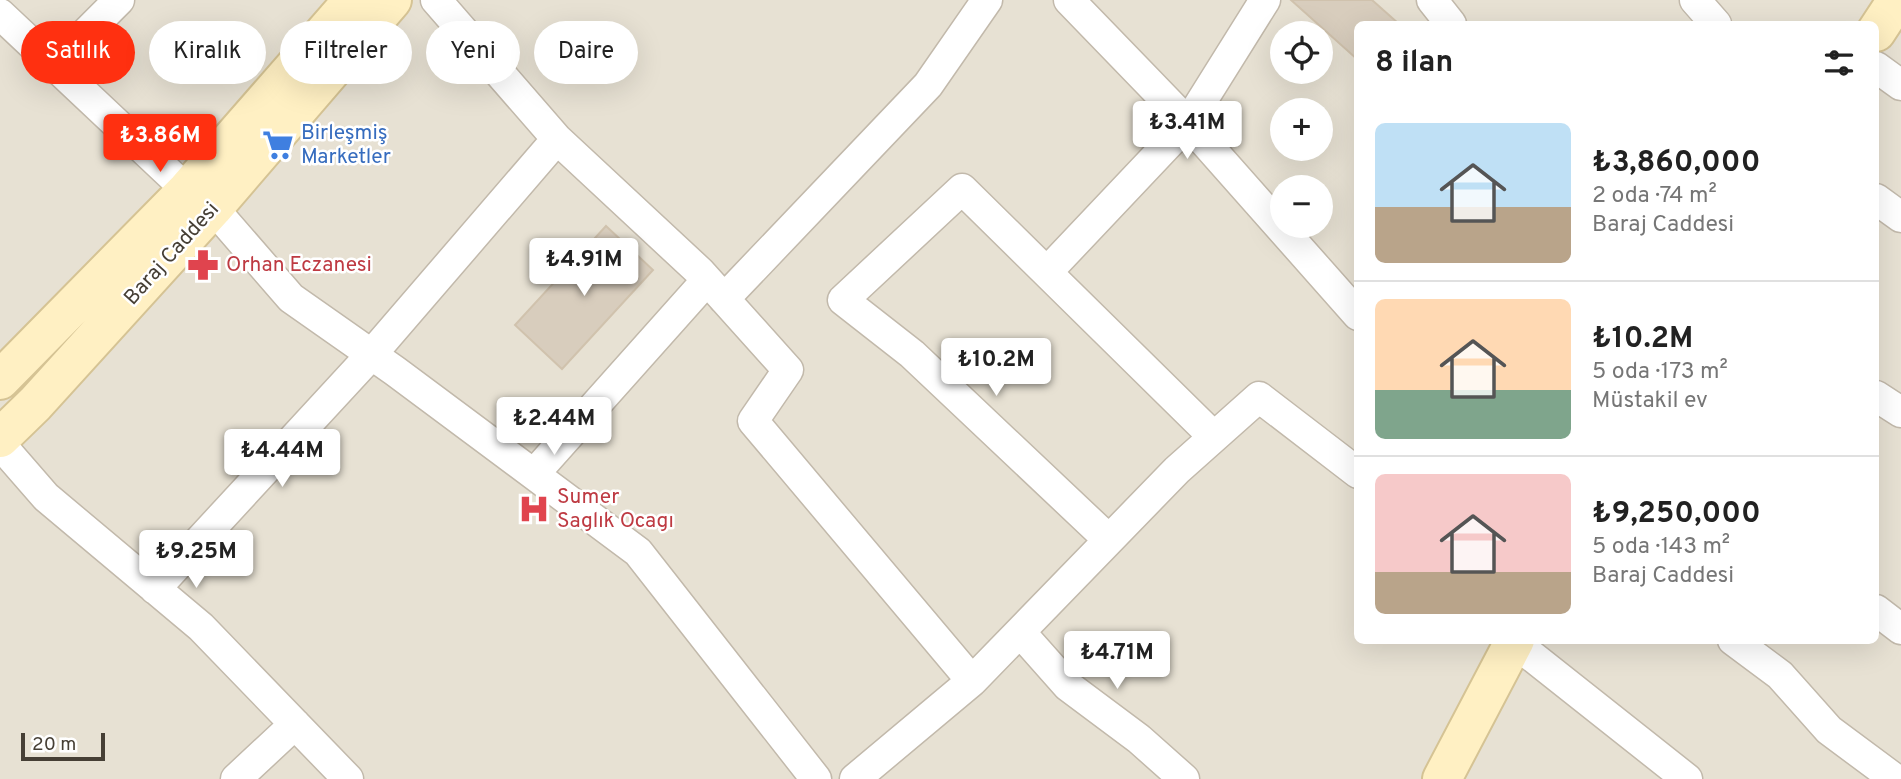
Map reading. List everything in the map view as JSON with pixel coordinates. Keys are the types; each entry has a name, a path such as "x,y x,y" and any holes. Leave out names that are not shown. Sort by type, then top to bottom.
{"main road":[{"name":"Baraj Caddesi","path":"0,441 35,404 200,199 353,0"},
{"name":"Baraj Caddesi","path":"0,380 200,199 392,0"},
{"path":"1879,27 1897,0"},
{"path":"1448,776 1514,644"}],"street":[{"path":"98,21 119,0"},
{"path":"436,0 557,139 715,289 788,370 753,421 972,681"},
{"path":"534,474 715,289 928,85 987,0"},
{"path":"1069,0 1188,123 1354,310"},
{"path":"1047,272 1188,123 1265,0"},
{"path":"1432,0 1449,21"},
{"path":"1695,0 1713,21"},
{"path":"0,14 21,34"},
{"path":"1879,69 1901,85"},
{"path":"74,84 200,199 291,298 638,552 816,779"},
{"path":"155,589 371,355 557,139"},
{"path":"1110,540 912,354 844,300 962,189 1214,437"},
{"path":"1879,201 1901,217"},
{"path":"855,779 972,681 1177,470 1259,397 1354,470"},
{"path":"1879,398 1901,412"},
{"path":"0,441 46,497 201,627 348,779"},
{"path":"1879,612 1901,629"},
{"path":"1020,632 1068,686 1139,739 1184,779"},
{"path":"1519,644 1687,779"},
{"path":"1738,644 1780,675 1829,730 1895,779"},
{"path":"236,779 295,724"}],"shaded area":[{"path":"0,0 1901,0 1901,779 0,779"}],"building":[{"path":"1291,0 1372,0 1396,21 1354,21 1354,56 1333,38 1333,21 1314,21"},
{"path":"606,226 653,270 562,369 515,325"}],"place":[{"name":"Birleşmiş Marketler","path":"278,145"},
{"name":"Orhan Eczanesi","path":"203,265"},
{"name":"Sumer Saglık Ocagı","path":"534,509"}]}
